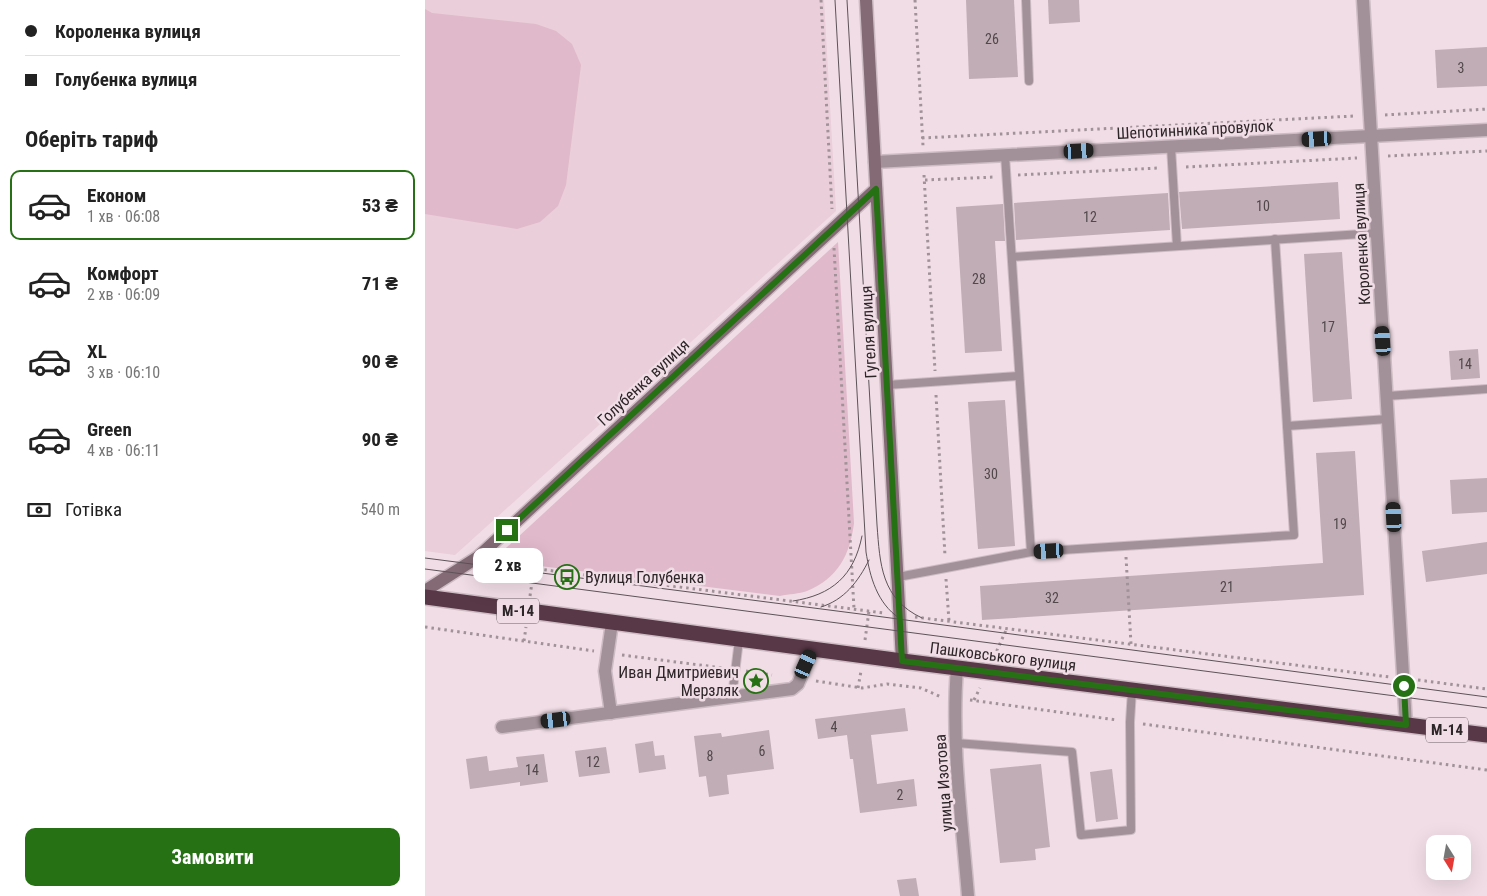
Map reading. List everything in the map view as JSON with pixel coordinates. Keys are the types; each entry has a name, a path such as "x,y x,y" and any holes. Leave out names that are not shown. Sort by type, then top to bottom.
{"highway":[{"name":"Пашковського вулиця","path":"425,597 812,650 1487,735"}],"street":[{"name":"Гугеля вулиця","path":"866,0 902,661"},
{"name":"Короленка вулиця","path":"1363,0 1406,725"},
{"name":"Шепотинника провулок","path":"875,162 1487,130"},
{"name":"Голубенка вулиця","path":"425,591 478,557 876,189"},
{"path":"611,713 605,671 612,623"},
{"path":"502,727 792,689 797,684 812,650"},
{"name":"улица Изотова","path":"957,668 955,699 956,743 968,896"}],"lane":[{"path":"1026,0 1029,81"},
{"path":"1171,146 1177,246"},
{"path":"1005,155 1031,552"},
{"path":"1012,257 1377,233"},
{"path":"898,577 1031,552 1294,535 1275,239"},
{"path":"887,385 1019,376"},
{"path":"1387,396 1487,389"},
{"path":"1287,426 1388,419"},
{"path":"732,697 739,640"},
{"path":"956,743 1073,752 1081,835 1131,830 1131,690"}],"path":[{"path":"821,0 854,609"},
{"path":"915,0 949,621"},
{"path":"922,138 1487,109"},
{"path":"925,180 1487,151"},
{"path":"1125,546 1131,644"},
{"path":"478,557 499,564 900,615"},
{"path":"920,617 1487,689"},
{"path":"425,628 800,678 859,688 887,684 921,688 939,697 1487,770"}],"shaded area":[{"path":"425,0 824,0 836,211 455,555 425,551"},
{"path":"425,9 432,13 536,24 556,31 572,44 581,65 566,185 558,206 540,222 517,229 425,214"},
{"path":"838,242 854,523 846,555 841,564 827,579 807,591 780,596 493,560"}],"building":[{"path":"966,0 1014,0 1018,77 969,79"},
{"path":"1048,0 1079,0 1080,22 1049,24"},
{"path":"1487,47 1487,86 1437,88 1435,50"},
{"path":"1338,182 1340,219 1182,229 1179,192"},
{"path":"1168,193 1170,230 1016,240 1014,203"},
{"path":"1003,204 1005,241 995,241 1002,351 965,353 956,207"},
{"path":"1342,252 1352,399 1313,402 1304,254"},
{"path":"1478,349 1480,378 1451,380 1449,351"},
{"path":"1005,400 1015,546 978,549 968,402"},
{"path":"1355,451 1364,595 982,620 980,586 1323,563 1316,453"},
{"path":"1487,478 1487,512 1452,514 1450,480"},
{"path":"1487,542 1487,574 1426,582 1422,551"},
{"path":"905,708 908,731 871,735 877,784 914,779 917,806 860,813 853,759 850,759 847,735 818,739 815,719"},
{"path":"769,730 774,769 727,775 729,794 709,797 706,776 699,777 694,736 721,733 722,737"},
{"path":"653,741 655,756 664,755 666,769 639,773 635,744"},
{"path":"606,747 610,773 579,777 575,751"},
{"path":"544,754 548,782 520,786 520,782 470,789 466,759 487,756 489,771 518,767 516,757"},
{"path":"1041,764 1050,847 1035,849 1036,860 1000,863 990,769"},
{"path":"1112,769 1118,819 1096,822 1090,772"},
{"path":"916,878 919,896 900,896 897,880"}],"tram line":[{"path":"835,0 866,552 872,580 876,589 885,605 899,618"},
{"path":"847,0 880,553 885,579 891,591 908,610 922,618"},
{"path":"793,601 819,594 839,581 847,573 853,562 862,536"},
{"path":"425,558 1487,697"},
{"path":"821,607 837,600 843,595 855,583 869,560"},
{"path":"425,569 1487,708"}],"place":[{"name":"Вулиця Голубенка","path":"567,577"},
{"name":"Иван Дмитриевич Мерзляк","path":"756,681"}],"route":[{"path":"507,530 876,189 902,661 1406,725 1404,686"}]}
